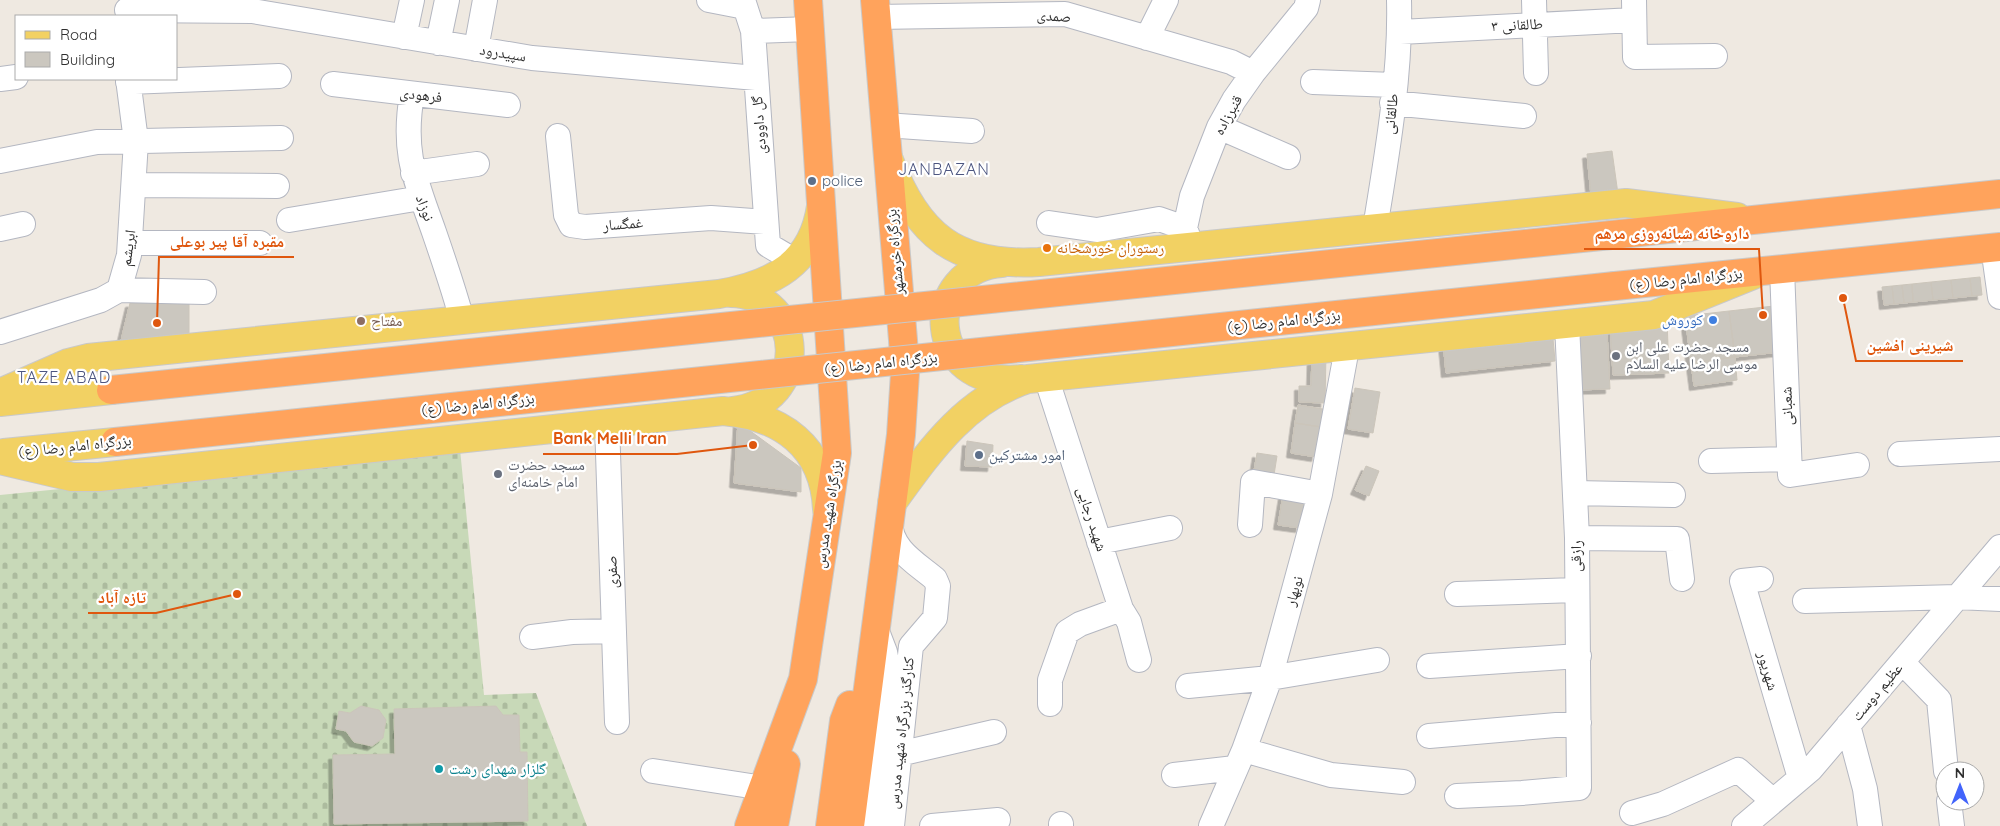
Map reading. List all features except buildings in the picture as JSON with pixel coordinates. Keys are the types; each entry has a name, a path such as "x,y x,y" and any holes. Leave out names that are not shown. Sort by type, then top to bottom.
{"highway":[{"path":"808,0 822,192"},
{"name":"بزرگراه خرمشهر","path":"876,8 905,373 903,425 891,512"},
{"name":"بزرگراه شهید مدرس","path":"749,826 803,679 836,462 838,436 822,192"},
{"path":"111,390 2000,194"},
{"name":"بزرگراه امام رضا (ع)","path":"115,442 1996,247"},
{"path":"850,826 891,512"},
{"path":"830,826 844,721 848,709 869,673"},
{"path":"774,826 803,679"}],"main road":[{"path":"886,138 892,168 901,186 920,219 935,236 965,254 1011,262"},
{"path":"0,393 78,360 721,294 748,289 766,283 795,261 807,246 815,229 820,211 822,192"},
{"path":"1040,377 1003,381 988,379 975,374 957,358 946,336 944,321 952,293 961,281 972,272 986,266 1011,262 1039,262 1189,237 1375,228 1626,203 1756,219"},
{"name":"بزرگراه امام رضا (ع)","path":"891,512 938,441 953,425 999,392 1014,384 1040,377 1654,315 1772,270"},
{"path":"721,294 747,295 769,306 784,324 790,348 787,372 774,393 754,407 726,411"},
{"path":"0,402 111,390"},
{"path":"726,411 757,416 775,423 804,446 815,461 825,487 828,510 826,530"},
{"name":"بزرگراه امام رضا (ع)","path":"0,460 72,477 99,477 726,411"},
{"name":"بزرگراه امام رضا (ع)","path":"0,454 115,442"}],"street":[{"path":"404,37 412,0"},
{"path":"438,43 447,0"},
{"path":"476,49 485,0"},
{"path":"709,0 744,4 752,31 810,29"},
{"path":"1147,38 1166,0"},
{"name":"قنبرزاده","path":"1189,237 1192,196 1219,127 1234,100 1306,8 1308,0"},
{"name":"طالقانی","path":"1375,228 1400,32 1399,0"},
{"path":"1534,0 1536,73"},
{"name":"سپیدرود","path":"127,9 252,6 404,37 532,58 756,78"},
{"name":"صمدی","path":"876,8 1068,7 1147,38 1231,62 1254,73"},
{"path":"1634,10 1635,57 1715,56"},
{"name":"طالقانی ۳","path":"1400,32 1534,24 1634,10"},
{"name":"گل داوودی","path":"752,31 768,245 795,261"},
{"path":"178,79 280,76"},
{"path":"0,79 15,77"},
{"name":"ابریشم","path":"120,290 129,256 136,141 128,80"},
{"path":"1313,82 1524,116"},
{"name":"فرهودی","path":"333,84 508,105"},
{"name":"نوزاد","path":"412,94 407,122 413,173 462,320"},
{"path":"1219,127 1288,157"},
{"path":"886,138 972,131"},
{"name":"غمگسار","path":"558,136 566,214 571,225 585,227 711,218 766,222"},
{"path":"0,160 97,142 281,138"},
{"path":"413,173 477,164"},
{"path":"134,185 277,186"},
{"path":"289,220 421,198"},
{"path":"1049,223 1097,230 1159,219 1189,237"},
{"path":"130,243 260,243"},
{"path":"1996,247 2000,297"},
{"name":"شعبانی","path":"1772,270 1789,459"},
{"path":"0,332 101,300 120,290 204,292"},
{"name":"رازقی","path":"1457,796 1579,788 1577,538 1567,324"},
{"name":"نوبهار","path":"1211,826 1240,759 1270,678 1320,494 1345,359 1344,346"},
{"name":"شهید رجایی","path":"1040,377 1100,542 1121,609 1129,622 1139,660"},
{"name":"صفری","path":"607,423 617,722"},
{"path":"1900,454 2000,449"},
{"path":"1711,461 1789,459 1790,475 1857,465"},
{"path":"1250,525 1252,482 1320,494"},
{"path":"1575,494 1673,495"},
{"name":"کنارگذر بزرگراه شهید مدرس","path":"891,512 890,532 895,544 935,579 938,586 934,621 914,640 911,646 892,826"},
{"path":"1100,542 1170,528"},
{"path":"1577,538 1677,539 1682,579"},
{"name":"عظیم دوست","path":"1744,826 1772,800 1811,769 2000,547"},
{"name":"شهریور","path":"1761,578 1742,581 1800,778"},
{"path":"1457,594 1576,590"},
{"path":"1806,601 1957,597 2000,599"},
{"path":"1050,704 1050,680 1067,632 1080,624 1121,609"},
{"path":"871,826 887,662 886,652 875,626"},
{"path":"532,637 572,632 614,631"},
{"path":"1429,666 1579,656"},
{"path":"1188,686 1270,678 1377,660"},
{"path":"1902,662 1939,700 1945,761"},
{"path":"1430,736 1579,723"},
{"path":"1848,725 1865,789 1870,826"},
{"path":"899,754 994,732"},
{"path":"1174,775 1240,759 1331,775 1403,782"},
{"path":"1632,813 1663,804 1738,770 1772,800"},
{"path":"653,771 763,788"},
{"path":"1950,811 1952,826"},
{"path":"932,826 998,820"}],"green space":[{"path":"460,449 484,695 536,693 587,826 0,826 0,495"}],"place":[{"name":"police","path":"812,181"},
{"name":"رستوران خورشخانه","path":"1047,248"},
{"name":"شیرینی افشین","path":"1843,298"},
{"name":"داروخانه شبانه‌روزی مرهم","path":"1763,315"},
{"name":"کوروش","path":"1713,320"},
{"name":"مفتاح","path":"361,321"},
{"name":"مقبره آقا پیر بوعلی","path":"157,323"},
{"name":"مسجد حضرت علی ابن موسی الرضا علیه السلام","path":"1616,356"},
{"name":"Bank Melli Iran","path":"753,445"},
{"name":"امور مشترکین","path":"979,455"},
{"name":"مسجد حضرت امام خامنه‌ای","path":"498,474"},
{"name":"تازه آباد","path":"237,594"},
{"name":"گلزار شهدای رشت","path":"439,769"}],"district":[{"name":"JANBAZAN","path":"944,169"},
{"name":"TAZE ABAD","path":"64,377"}]}
